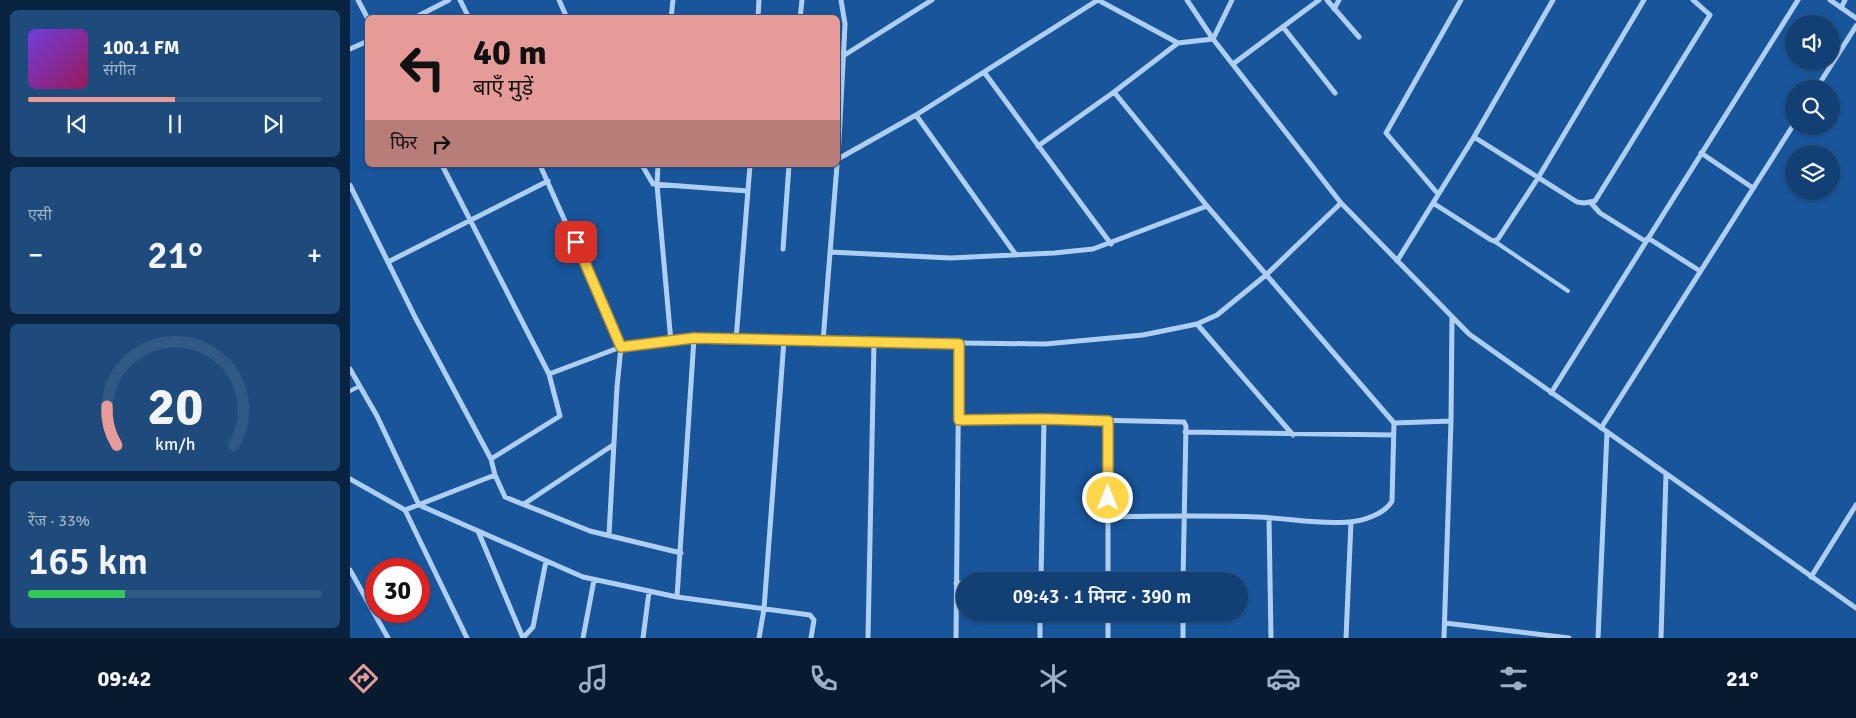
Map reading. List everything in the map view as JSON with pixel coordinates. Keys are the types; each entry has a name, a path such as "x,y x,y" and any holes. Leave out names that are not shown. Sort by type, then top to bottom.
{"street":[{"path":"358,0 366,15"},
{"path":"420,15 449,0"},
{"path":"460,0 468,15"},
{"path":"558,0 566,15"},
{"path":"671,15 673,0"},
{"path":"758,15 760,0"},
{"path":"800,15 802,0"},
{"path":"840,118 845,18 841,0"},
{"path":"843,56 932,0"},
{"path":"840,158 916,115 1098,0 1178,43"},
{"path":"1187,0 1232,64 1342,203 1452,317 1491,351 1856,608"},
{"path":"1214,39 1232,0"},
{"path":"1232,64 1319,0"},
{"path":"1327,0 1358,37"},
{"path":"1334,9 1339,0"},
{"path":"1438,194 1386,133 1461,0"},
{"path":"1397,261 1474,137 1554,0"},
{"path":"1433,203 1494,241 1498,239 1538,178 1644,0"},
{"path":"1591,203 1710,14 1693,0"},
{"path":"1551,393 1798,0"},
{"path":"1830,0 1856,18"},
{"path":"1842,8 1845,0"},
{"path":"1822,80 1856,26"},
{"path":"1283,27 1334,93"},
{"path":"1038,146 1114,92 1178,43 1214,39"},
{"path":"350,49 365,42"},
{"path":"984,72 1111,244"},
{"path":"1108,517 1183,516 1351,522 1380,513 1388,508 1392,501 1394,435 1394,423 1207,206 1114,92"},
{"path":"916,115 1016,255"},
{"path":"1601,428 1787,135"},
{"path":"1474,137 1578,202 1591,203 1600,213 1645,241 1648,238"},
{"path":"1701,153 1753,188"},
{"path":"443,167 549,374 560,416 491,459"},
{"path":"541,167 621,347 608,535"},
{"path":"643,167 650,182 657,185 748,191"},
{"path":"658,167 657,185 671,342"},
{"path":"736,340 750,167"},
{"path":"783,249 789,167"},
{"path":"823,341 837,167"},
{"path":"388,262 548,181"},
{"path":"350,186 491,459 494,476 505,497 590,531 681,553"},
{"path":"549,374 621,347 694,338 1045,344 1142,334 1197,324 1217,315 1266,275 1342,203"},
{"path":"830,252 950,258 1054,254 1094,249 1111,244 1207,206"},
{"path":"1648,238 1700,271"},
{"path":"1444,638 1451,421 1452,317"},
{"path":"1197,324 1293,435"},
{"path":"677,597 694,338"},
{"path":"759,638 764,609 784,340"},
{"path":"868,638 874,342"},
{"path":"956,572 959,344"},
{"path":"350,369 377,416 419,506 594,580 677,597 813,617 811,638"},
{"path":"1041,572 1044,419"},
{"path":"959,420 1181,421 1186,426 1183,572"},
{"path":"1108,421 1108,572"},
{"path":"1394,423 1451,421"},
{"path":"1185,432 1394,435"},
{"path":"1598,638 1607,432"},
{"path":"524,504 613,445"},
{"path":"1661,638 1666,474"},
{"path":"350,480 400,509 405,510 494,476"},
{"path":"1811,577 1856,506"},
{"path":"405,510 467,638"},
{"path":"1269,518 1271,638"},
{"path":"1346,638 1351,522"},
{"path":"478,531 523,638 533,627 546,561"},
{"path":"350,570 388,638"},
{"path":"583,638 594,580"},
{"path":"643,638 649,592"},
{"path":"956,622 956,638"},
{"path":"1040,622 1040,638"},
{"path":"1108,622 1108,638"},
{"path":"1183,622 1183,638"},
{"path":"1445,623 1518,635 1569,638"}],"lane":[{"path":"1494,241 1568,291"},
{"path":"350,391 360,386"}],"route":[{"path":"576,242 621,347 694,338 959,344 959,420 1044,419 1108,421 1108,498"}]}
